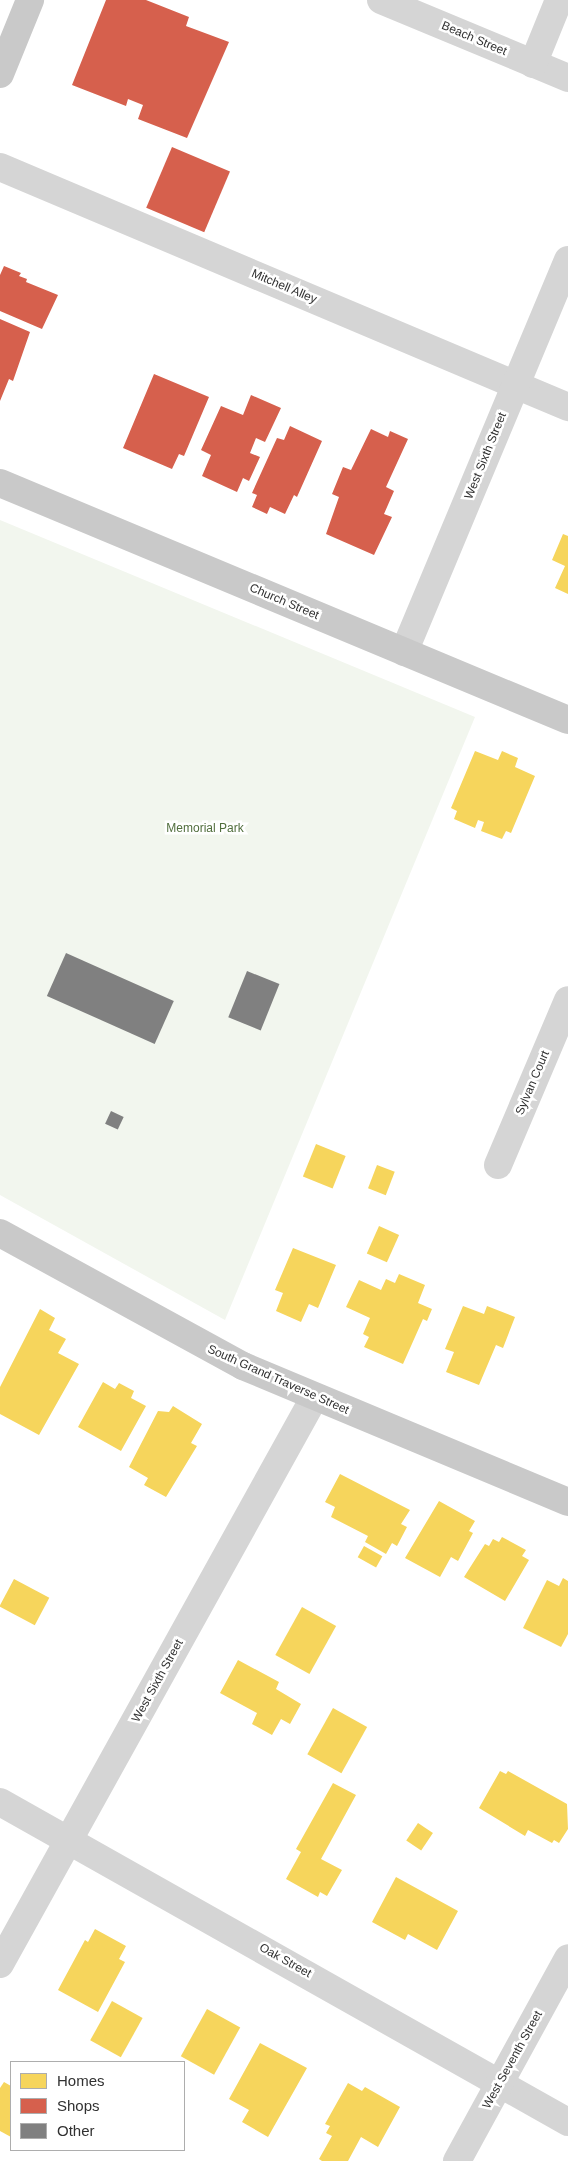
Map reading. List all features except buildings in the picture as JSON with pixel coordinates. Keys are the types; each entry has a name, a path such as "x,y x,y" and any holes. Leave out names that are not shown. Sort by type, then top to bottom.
{"main road":[{"path":"0,74 30,0"},
{"name":"Church Street","path":"0,483 568,720"},
{"name":"South Grand Traverse Street","path":"0,1233 212,1350 314,1398 568,1502"}],"street":[{"name":"Beach Street","path":"381,0 568,78"},
{"path":"533,64 560,0"},
{"name":"Mitchell Alley","path":"0,167 568,406"},
{"name":"West Sixth Street","path":"404,652 568,260"},
{"name":"Sylvan Court","path":"498,1166 568,1000"},
{"name":"West Sixth Street","path":"0,1964 314,1398"},
{"name":"Oak Street","path":"0,1802 568,2122"},
{"name":"West Seventh Street","path":"457,2161 568,1958"}],"green space":[{"name":"Memorial Park","path":"0,520 475,717 225,1320 0,1195"}]}
